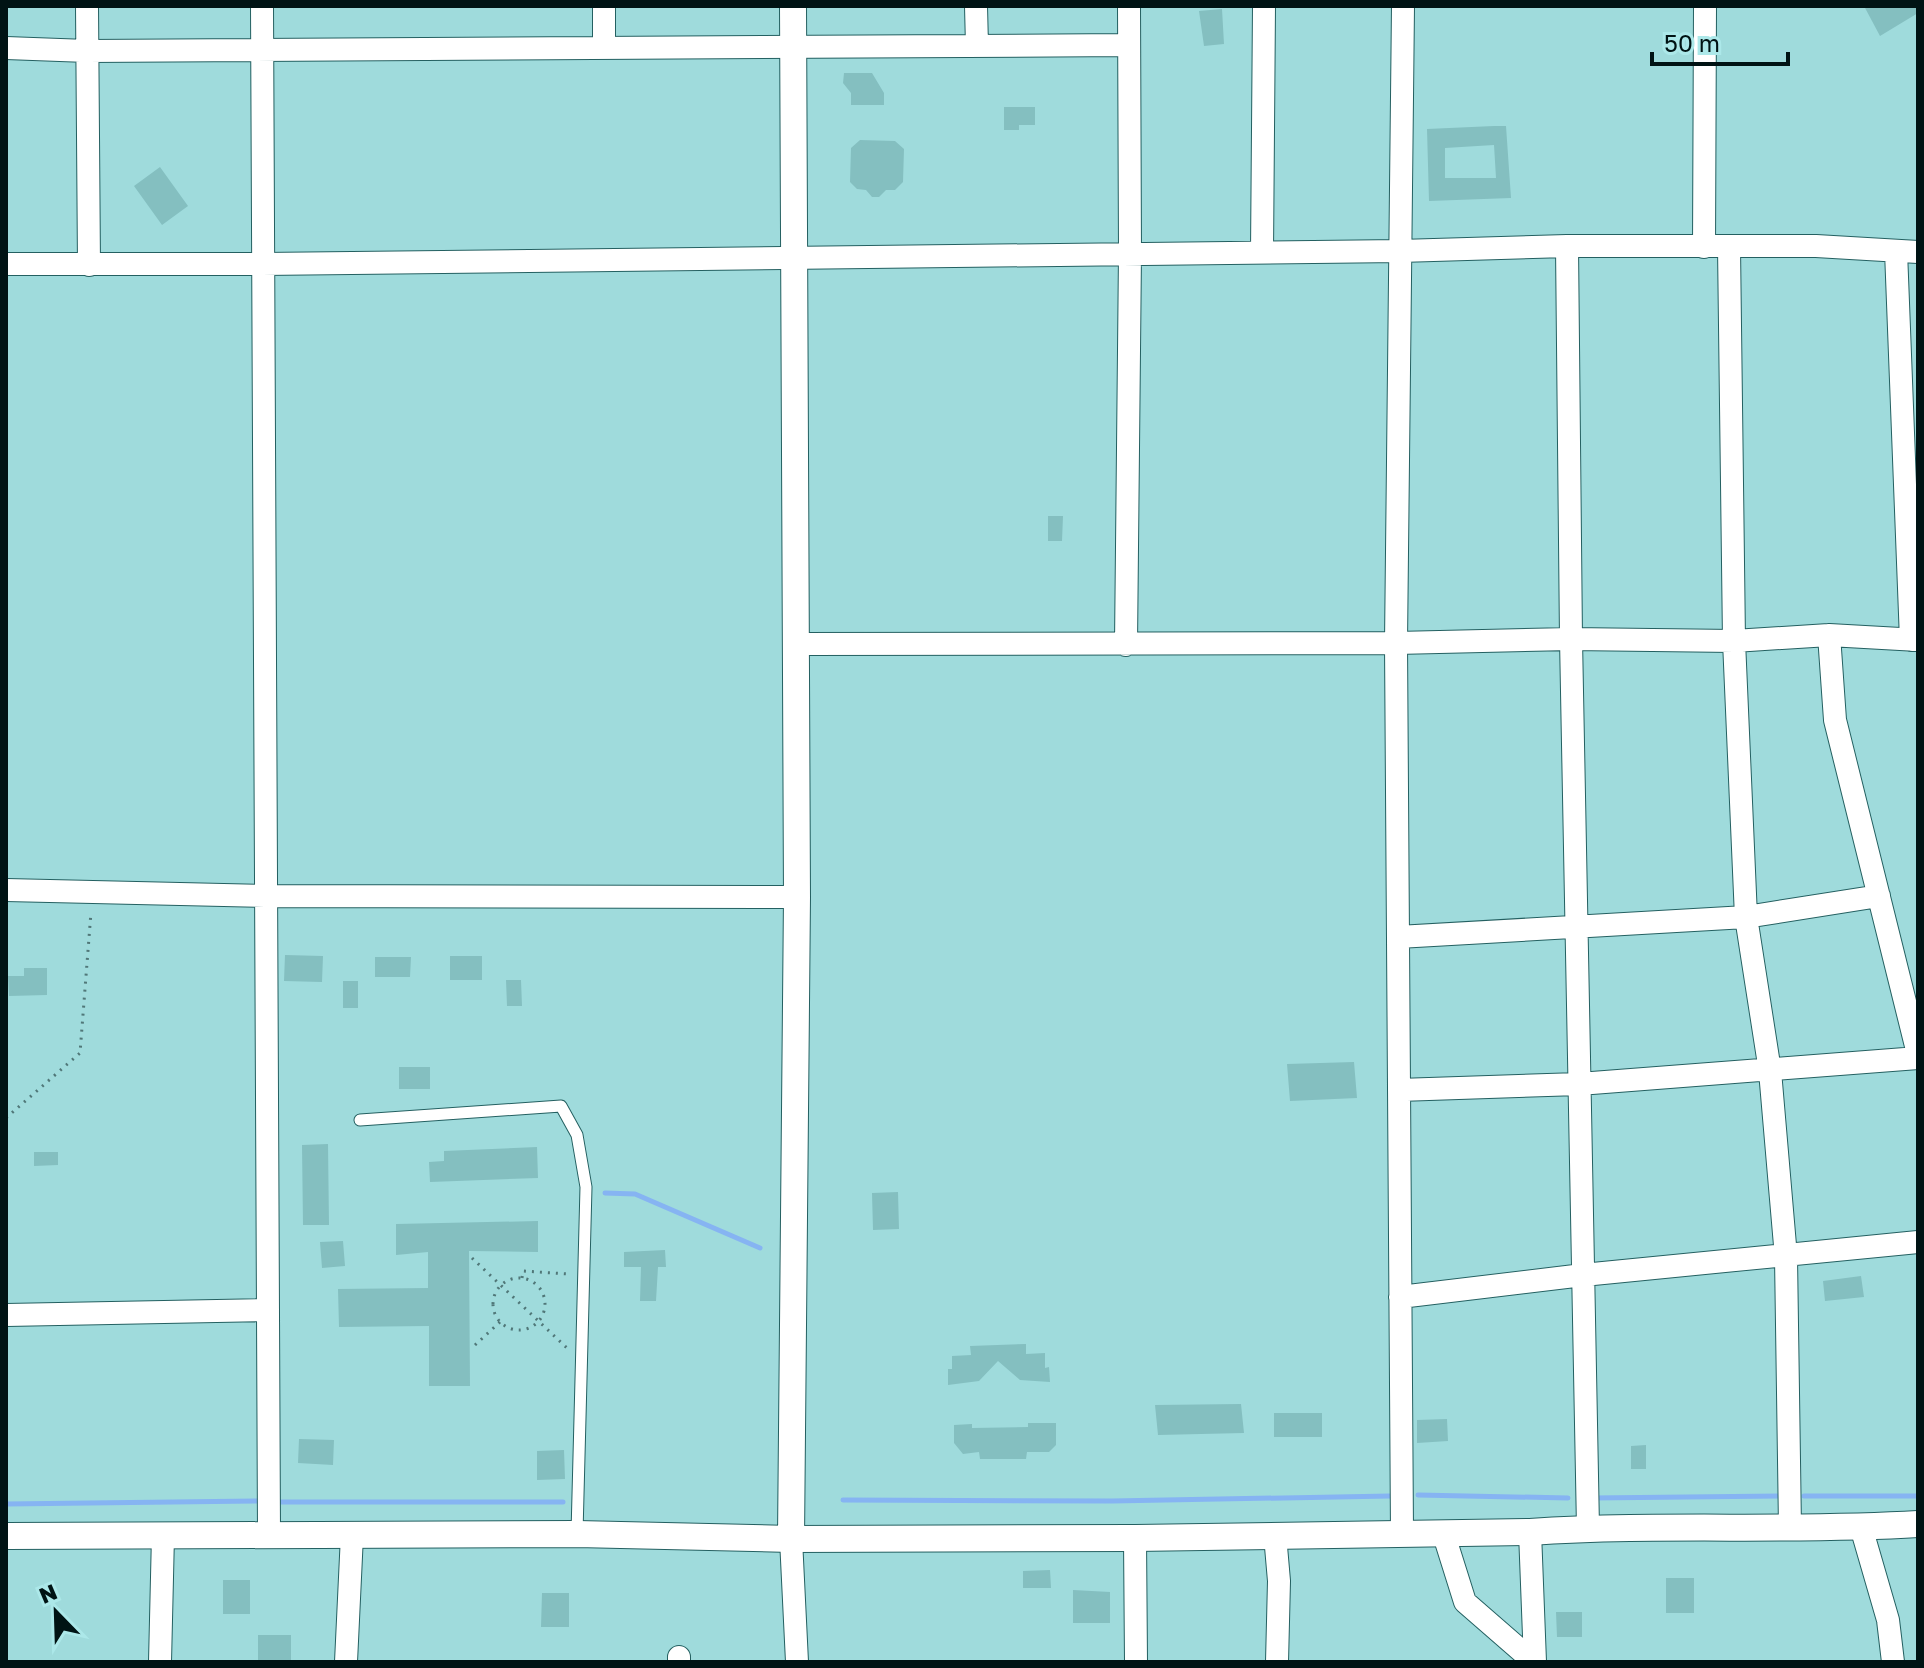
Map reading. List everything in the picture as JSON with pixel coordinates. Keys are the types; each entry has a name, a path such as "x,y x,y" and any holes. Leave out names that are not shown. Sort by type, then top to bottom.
{"street":[{"path":"87,6 89,265"},
{"path":"262,6 269,1533"},
{"path":"604,6 604,47"},
{"path":"793,6 797,897 791,1539 797,1662"},
{"path":"976,6 977,46"},
{"path":"1126,645 1129,6"},
{"path":"1262,252 1264,6"},
{"path":"1402,1532 1396,643 1403,6"},
{"path":"1704,247 1705,6"},
{"path":"6,48 87,51 1129,45"},
{"path":"1567,246 1571,639 1588,1528"},
{"path":"6,264 794,258 1400,251 1567,246 1816,246 1907,252 1914,640 1829,635 1734,641 1571,639 1126,645 796,644"},
{"path":"1729,247 1734,641 1746,917 1770,1071 1786,1257 1790,1528"},
{"path":"1399,1090 1579,1084 1770,1071 1918,1056 1835,720 1829,635"},
{"path":"6,890 265,896 797,897"},
{"path":"1398,937 1746,917 1879,896"},
{"path":"1400,1297 1583,1275 1918,1242"},
{"path":"6,1315 267,1310"},
{"path":"6,1536 269,1533 577,1534 791,1539 1135,1538 1918,1524"},
{"path":"1861,1527 1888,1620 1893,1662"},
{"path":"1443,1532 1465,1602 1534,1662"},
{"path":"1530,1532 1534,1662"},
{"path":"160,1662 163,1535"},
{"path":"346,1662 352,1535"},
{"path":"1275,1535 1279,1581 1277,1662"},
{"path":"1135,1538 1136,1662"}],"lane":[{"path":"360,1120 561,1106 577,1135 586,1187 577,1534"}],"path":[{"path":"6,1118 80,1053 92,892"},
{"path":"472,1258 582,1362"},
{"path":"522,1279 523,1271 584,1275"},
{"path":"516,1278 532,1280 543,1292 546,1308 539,1322 524,1331 507,1329 494,1316 492,1299 501,1284 516,1278"},
{"path":"475,1345 500,1322"}],"building":[{"path":"1864,6 1918,6 1918,13 1880,36"},
{"path":"1222,9 1224,44 1204,46 1199,11"},
{"path":"844,73 872,73 884,93 884,105 851,105 851,93 843,83"},
{"path":"1004,107 1035,107 1035,125 1019,125 1019,130 1004,130"},
{"path":"1506,126 1511,198 1429,201 1427,129","holes":["1494,145 1496,178 1445,178 1445,148"]},
{"path":"860,140 895,141 904,149 903,182 895,190 886,190 879,197 872,197 866,190 857,189 850,182 851,148"},
{"path":"160,167 188,206 162,225 134,186"},
{"path":"1048,516 1063,516 1062,541 1048,541"},
{"path":"285,955 323,956 322,982 284,981"},
{"path":"450,956 482,956 482,980 450,980"},
{"path":"375,957 411,957 410,977 375,977"},
{"path":"24,968 47,968 47,995 9,996 8,976 24,976"},
{"path":"506,980 521,980 522,1006 507,1006"},
{"path":"343,981 358,981 358,1008 343,1008"},
{"path":"1354,1062 1357,1098 1290,1101 1287,1064"},
{"path":"399,1067 430,1067 430,1089 399,1089"},
{"path":"328,1144 329,1225 303,1225 302,1145"},
{"path":"537,1147 538,1178 430,1182 429,1162 444,1161 444,1151"},
{"path":"34,1152 58,1152 58,1165 34,1166"},
{"path":"898,1192 899,1229 873,1230 872,1193"},
{"path":"538,1221 538,1252 469,1251 470,1386 429,1386 429,1326 339,1327 338,1289 428,1288 428,1252 396,1255 396,1224"},
{"path":"343,1241 345,1266 322,1268 320,1242"},
{"path":"665,1250 666,1267 658,1267 656,1301 640,1301 641,1267 624,1267 624,1252"},
{"path":"1861,1276 1864,1297 1825,1301 1823,1281"},
{"path":"1026,1344 1026,1354 1045,1353 1045,1368 1049,1367 1050,1382 1020,1380 998,1361 979,1381 948,1385 952,1356 971,1355 970,1346"},
{"path":"1241,1404 1244,1433 1158,1435 1155,1405"},
{"path":"1274,1413 1322,1413 1322,1437 1274,1437"},
{"path":"1447,1419 1448,1441 1417,1443 1417,1420"},
{"path":"1028,1423 1056,1423 1056,1445 1049,1452 1027,1452 1026,1459 980,1459 979,1452 963,1454 954,1443 954,1425 972,1424 972,1428 1028,1427"},
{"path":"299,1439 334,1440 333,1465 298,1463"},
{"path":"1646,1445 1646,1469 1631,1469 1631,1446"},
{"path":"564,1450 565,1479 537,1480 537,1451"},
{"path":"1050,1570 1051,1588 1023,1588 1023,1571"},
{"path":"1666,1578 1694,1578 1694,1613 1666,1613"},
{"path":"223,1580 250,1580 250,1614 223,1614"},
{"path":"1073,1590 1110,1592 1110,1623 1073,1623"},
{"path":"542,1593 569,1593 569,1627 541,1627"},
{"path":"1556,1612 1582,1612 1582,1637 1557,1637"},
{"path":"258,1635 291,1635 291,1662 258,1662"}],"waterway":[{"path":"605,1193 635,1194 760,1248"},
{"path":"1418,1495 1568,1498"},
{"path":"843,1500 1112,1501 1390,1496"},
{"path":"1592,1498 1780,1496"},
{"path":"1804,1496 1918,1496"},
{"path":"6,1504 258,1501"},
{"path":"279,1502 563,1502"}]}
